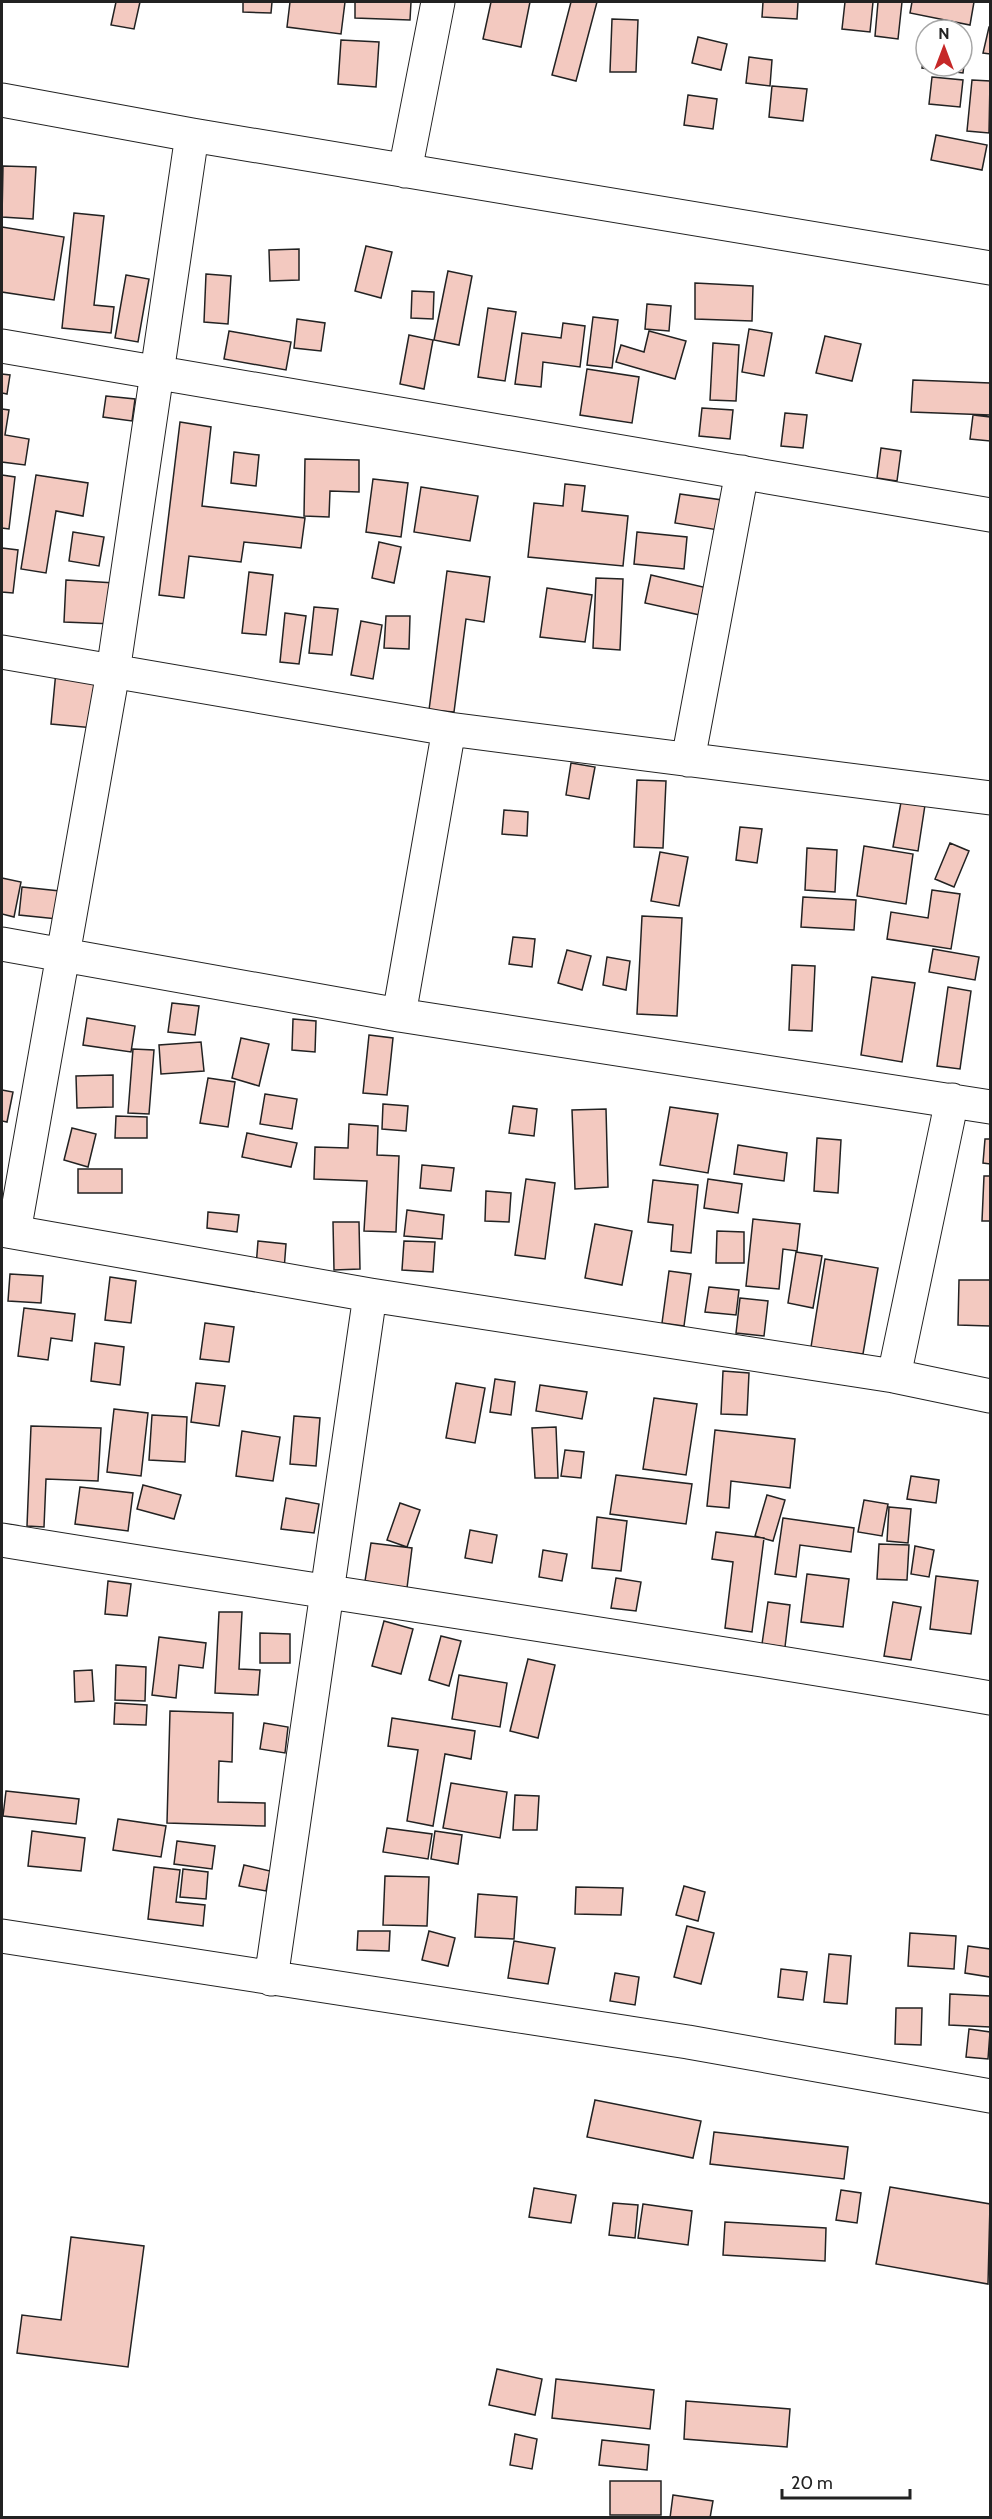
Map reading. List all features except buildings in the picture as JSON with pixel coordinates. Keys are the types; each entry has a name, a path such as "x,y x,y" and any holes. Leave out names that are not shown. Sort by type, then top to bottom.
{"street":[{"path":"405,171 438,2"},
{"path":"2,100 192,135 990,268"},
{"path":"192,135 113,672 64,956 8,1231 370,1295 894,1376 990,1396"},
{"path":"2,346 990,515"},
{"path":"688,760 742,472"},
{"path":"2,652 449,729 990,798"},
{"path":"399,1015 449,729"},
{"path":"2,944 399,1015 990,1107"},
{"path":"894,1376 952,1100"},
{"path":"271,1979 370,1295"},
{"path":"2,1540 326,1593 796,1665 990,1698"},
{"path":"2,1936 688,2042 990,2096"}]}
